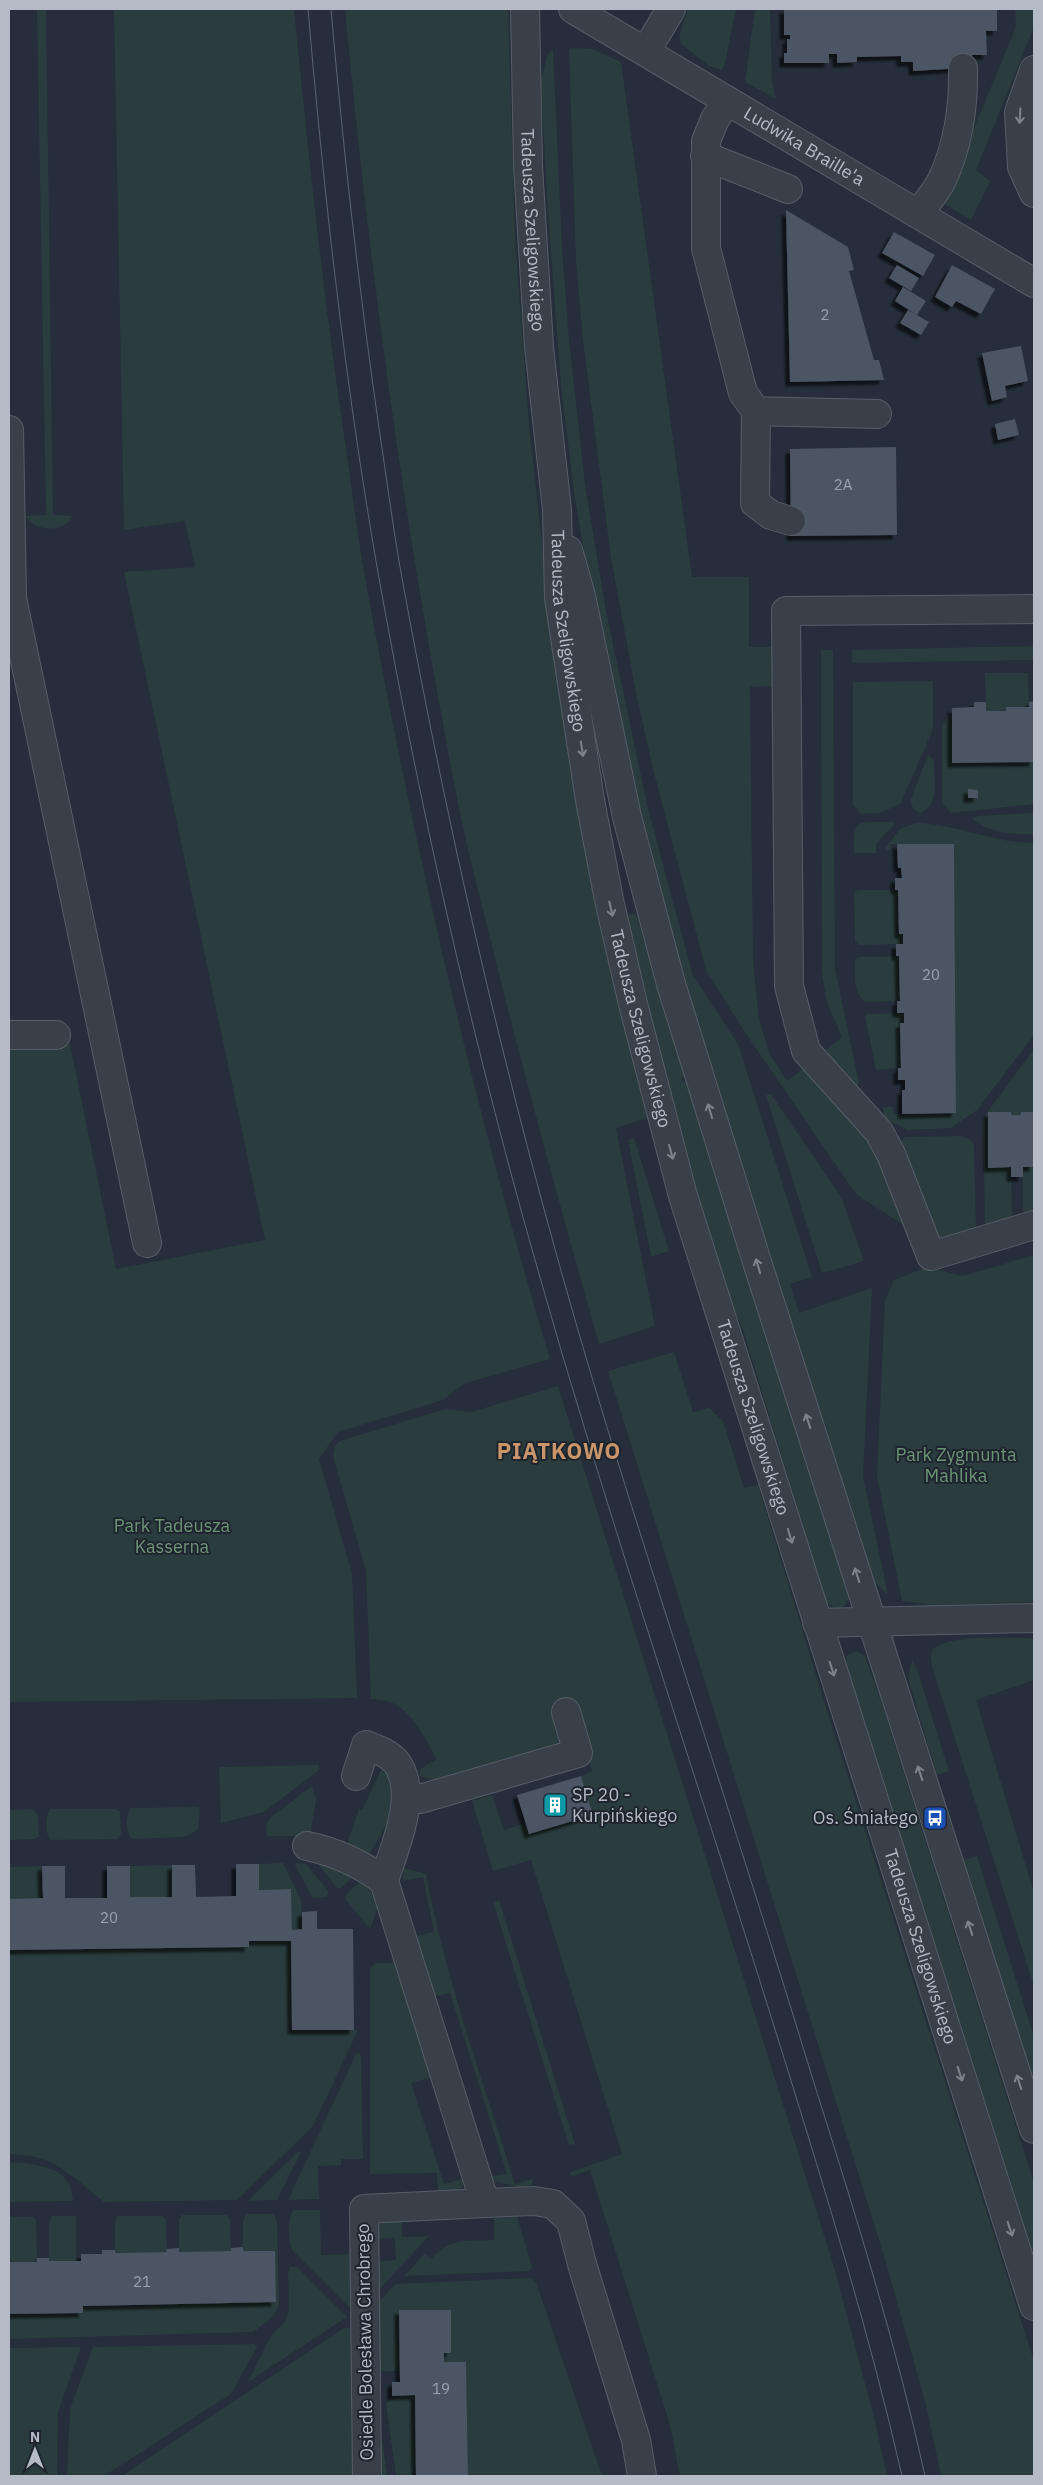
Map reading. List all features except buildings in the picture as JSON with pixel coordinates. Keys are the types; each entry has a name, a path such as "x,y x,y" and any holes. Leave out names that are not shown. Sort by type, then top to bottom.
{"street":[{"name":"Tadeusza Szeligowskiego","path":"524,9 528,165 534,270 546,423 557,510 559,598 594,819 633,1004 683,1196 1034,2306"},
{"name":"Ludwika Braille'a","path":"573,9 1034,283"},
{"path":"646,51 671,9"},
{"path":"918,214 942,181 960,131 964,94 963,68"},
{"path":"1034,70 1019,112 1022,167 1034,193"},
{"path":"728,101 715,119 706,141 706,248 743,393 756,411 755,503 771,515 791,521"},
{"path":"705,156 788,189"},
{"path":"756,411 878,414"},
{"path":"9,430 12,598 147,1243"},
{"name":"Tadeusza Szeligowskiego","path":"557,510 581,596 627,817 671,984 1034,2129"},
{"path":"1034,609 786,612 789,986 806,1051 879,1132 891,1154 931,1256 1034,1225"},
{"path":"9,1035 56,1035"},
{"path":"817,1623 1033,1618"},
{"path":"406,1795 420,1800 578,1753 566,1712"},
{"path":"356,1776 366,1745 384,1752 396,1762 404,1779 406,1795 404,1820 384,1881"},
{"path":"307,1846 336,1852 367,1868 384,1881 485,2203"},
{"name":"Osiedle Bolesława Chrobrego","path":"367,2476 364,2209 534,2201 554,2204 571,2221 582,2264 636,2440 642,2476"}],"green space":[{"path":"37,9 46,9 53,515 73,516 63,526 50,529 36,525 25,516 46,515"},
{"name":"Park Tadeusza Kasserna","path":"114,9 294,9 329,328 361,555 402,770 446,968 495,1164 550,1359 463,1384 443,1400 338,1432 319,1459 352,1574 357,1698 9,1702 9,1044 70,1044 116,1269 265,1240 124,572 195,567 185,521 124,530"},
{"path":"345,9 508,9 515,238 529,423 548,600 649,1117 616,1128 655,1326 599,1344 516,1042 474,874 440,709 407,510 378,310"},
{"path":"688,9 736,9 724,67 720,70 708,65 681,44 679,36"},
{"path":"755,9 770,9 772,82 776,99 745,82"},
{"path":"1015,9 1034,9 1034,27 976,170 990,181 971,220 943,203 1016,27"},
{"path":"553,49 562,248 569,340 585,484 606,611 648,809 693,976 738,1044 812,1277 790,1284 799,1313 872,1288 863,1476 888,1595 868,1576 767,1256 653,879 599,640 574,492 561,386 547,199 541,81 547,56"},
{"path":"569,49 593,49 621,62 692,577 749,577 749,647 777,647 778,686 750,687 753,960 759,1019 770,1055 787,1081 809,1064 881,1154 914,1232 856,1194 744,1031 706,970 653,769 636,693 611,558 583,340 576,261"},
{"path":"1034,646 1034,660 852,663 852,650"},
{"path":"821,650 833,650 835,969 859,1083 855,1090 821,1054 842,1037 826,1000 822,971"},
{"path":"985,673 1028,673 1029,707 1006,707 1006,711 986,711"},
{"path":"933,681 933,729 901,803 881,813 861,814 853,805 853,682"},
{"path":"952,708 952,763 1034,762 1034,804 951,813 942,803 942,726"},
{"path":"928,755 934,761 935,790 931,803 921,813 913,808 911,799"},
{"path":"1034,813 1034,834 994,830 979,824 973,819 977,816"},
{"path":"866,822 893,822 893,826 876,844 876,853 854,853 855,832 860,824"},
{"path":"916,823 931,824 1004,840 1034,843 1034,1035 977,1110 951,1128 907,1130 885,1118 883,1107 893,1107 893,1114 956,1113 954,844 891,844 890,850 884,850 900,829"},
{"path":"858,890 898,890 899,934 903,934 903,944 859,945 855,941 854,893"},
{"path":"634,913 637,917 685,1076 681,1078 683,1082 687,1081 848,1590 849,1599 842,1608 833,1608 826,1602 744,1333 708,1244 669,1105 626,916"},
{"path":"899,956 900,1001 865,1002 858,993 855,977 855,959 860,957"},
{"path":"904,1013 904,1023 900,1023 901,1068 876,1070 865,1016 868,1014"},
{"path":"1034,1049 1034,1112 1021,1112 1021,1115 1011,1115 1011,1112 988,1112 988,1167 1011,1167 1012,1216 1010,1224 985,1228 983,1118"},
{"path":"771,1094 842,1199 864,1261 822,1273 766,1095"},
{"path":"961,1136 971,1140 974,1146 976,1225 975,1233 950,1241 932,1233 897,1146 905,1137"},
{"path":"634,1138 669,1251 653,1256 651,1256 628,1140"},
{"path":"1023,1167 1034,1167 1034,1216 1028,1218 1023,1212"},
{"name":"Park Zygmunta Mahlika","path":"1034,1255 1034,1602 931,1605 902,1601 877,1476 885,1300 894,1280 927,1267 963,1276"},
{"path":"674,1352 693,1412 709,1408 723,1421 744,1488 758,1485 823,1698 1034,2361 1034,2476 941,2476 926,2405 885,2259 608,1371"},
{"path":"558,1386 834,2267 874,2417 887,2476 680,2476 670,2425 590,2170 573,2176 570,2174 571,2172 622,2154 531,1860 493,1871 472,1801 492,1795 504,1830 526,1823 529,1834 593,1815 581,1776 592,1771 571,1702 563,1734 551,1749 444,1782 419,1776 420,1769 437,1759 412,1719 398,1706 390,1702 371,1699 366,1571 333,1456 335,1445 340,1441 445,1409 471,1412"},
{"path":"1034,1638 1034,1680 976,1700 1034,1893 1034,1986 934,1673 931,1656 932,1651 939,1645 964,1639"},
{"path":"857,1651 865,1656 882,1704 1034,2183 1034,2256 846,1664 847,1655"},
{"path":"912,1660 917,1669 949,1771 937,1775 908,1678"},
{"path":"319,1765 319,1770 264,1812 221,1823 219,1767"},
{"path":"381,1770 391,1778 393,1801 384,1829 367,1858 350,1847 348,1841 359,1809 362,1810"},
{"path":"312,1786 316,1799 310,1836 267,1836 266,1825 270,1818"},
{"path":"198,1807 200,1810 198,1829 190,1835 132,1839 128,1832 127,1819 131,1808"},
{"path":"33,1809 38,1815 39,1836 36,1839 9,1840 9,1810"},
{"path":"50,1809 116,1809 120,1812 121,1834 117,1839 50,1840 46,1824"},
{"path":"319,1856 352,1877 341,1888 337,1888 316,1861"},
{"path":"977,1856 1034,2037 1034,2083 964,1860"},
{"path":"283,1863 301,1900 302,1929 292,1930 291,1889 259,1890 259,1864"},
{"path":"294,1863 306,1864 328,1891 327,1897 313,1898"},
{"path":"172,1865 172,1897 130,1897 130,1866"},
{"path":"42,1866 43,1898 9,1899 9,1867"},
{"path":"404,1868 426,1874 434,1914 455,1992 515,2184 533,2179 532,2184 522,2188 486,2179 485,2177 507,2174 450,1993 428,1998 411,1937 434,1932 423,1877 403,1881"},
{"path":"362,1880 379,1904 370,1929 345,1899 346,1894"},
{"path":"499,1900 575,2144 569,2145 493,1902"},
{"path":"249,1941 291,1941 292,2030 358,2030 313,2126 237,2200 104,2202 64,2170 46,2160 26,2155 9,2154 9,1950 249,1947"},
{"path":"376,1963 393,1963 400,1967 433,2077 411,2083 444,2184 465,2178 461,2188 438,2196 437,2173 370,2174 370,1969"},
{"path":"359,2053 361,2056 363,2159 341,2159 341,2165 318,2166 319,2199 288,2200 356,2054"},
{"path":"299,2151 301,2152 277,2200 248,2201"},
{"path":"9,2162 42,2166 60,2174 67,2180 73,2201 9,2202"},
{"path":"293,2210 320,2210 321,2255 354,2254 354,2312 292,2250 289,2230"},
{"path":"246,2214 273,2214 277,2221 279,2306 272,2318 253,2332 9,2339 9,2314 82,2313 83,2306 276,2302 275,2251 243,2251 243,2221"},
{"path":"182,2215 227,2215 230,2220 231,2251 179,2252 179,2220"},
{"path":"402,2215 402,2237 429,2236 376,2293 373,2262 396,2260 395,2238 372,2239 374,2233 382,2222"},
{"path":"52,2216 76,2216 76,2261 49,2261 49,2222"},
{"path":"118,2216 162,2216 166,2220 167,2252 115,2253 115,2222"},
{"path":"9,2217 34,2217 36,2222 37,2262 9,2262"},
{"path":"517,2217 532,2267 528,2271 404,2276 425,2254 431,2259 453,2243 494,2240 494,2218"},
{"path":"290,2267 297,2267 347,2317 248,2382 271,2336 284,2323 289,2310 288,2272"},
{"path":"530,2278 536,2282 602,2476 468,2476 466,2362 444,2362 444,2353 451,2353 451,2310 399,2310 400,2371 374,2371 373,2309 395,2284"},
{"path":"346,2327 352,2329 357,2476 122,2476"},
{"path":"255,2344 257,2347 231,2394 104,2476 67,2476 70,2409 93,2347"},
{"path":"81,2347 58,2412 57,2476 9,2476 9,2348"},
{"path":"415,2395 416,2476 396,2476 386,2403 392,2396"},
{"path":"377,2402 387,2476 376,2476"}],"tram line":[{"path":"308,9 336,288 355,428 377,567 428,826 466,997 487,1083 562,1354 816,2162 862,2318 902,2476"},
{"path":"331,9 358,271 397,550 442,783 490,998 545,1212 606,1424 763,1918 859,2229 888,2327 925,2476"}],"place":[{"name":"SP 20 - Kurpińskiego","path":"555,1805"},
{"name":"Os. Śmiałego","path":"935,1818"}],"district":[{"name":"PIĄTKOWO","path":"559,1451"}]}
